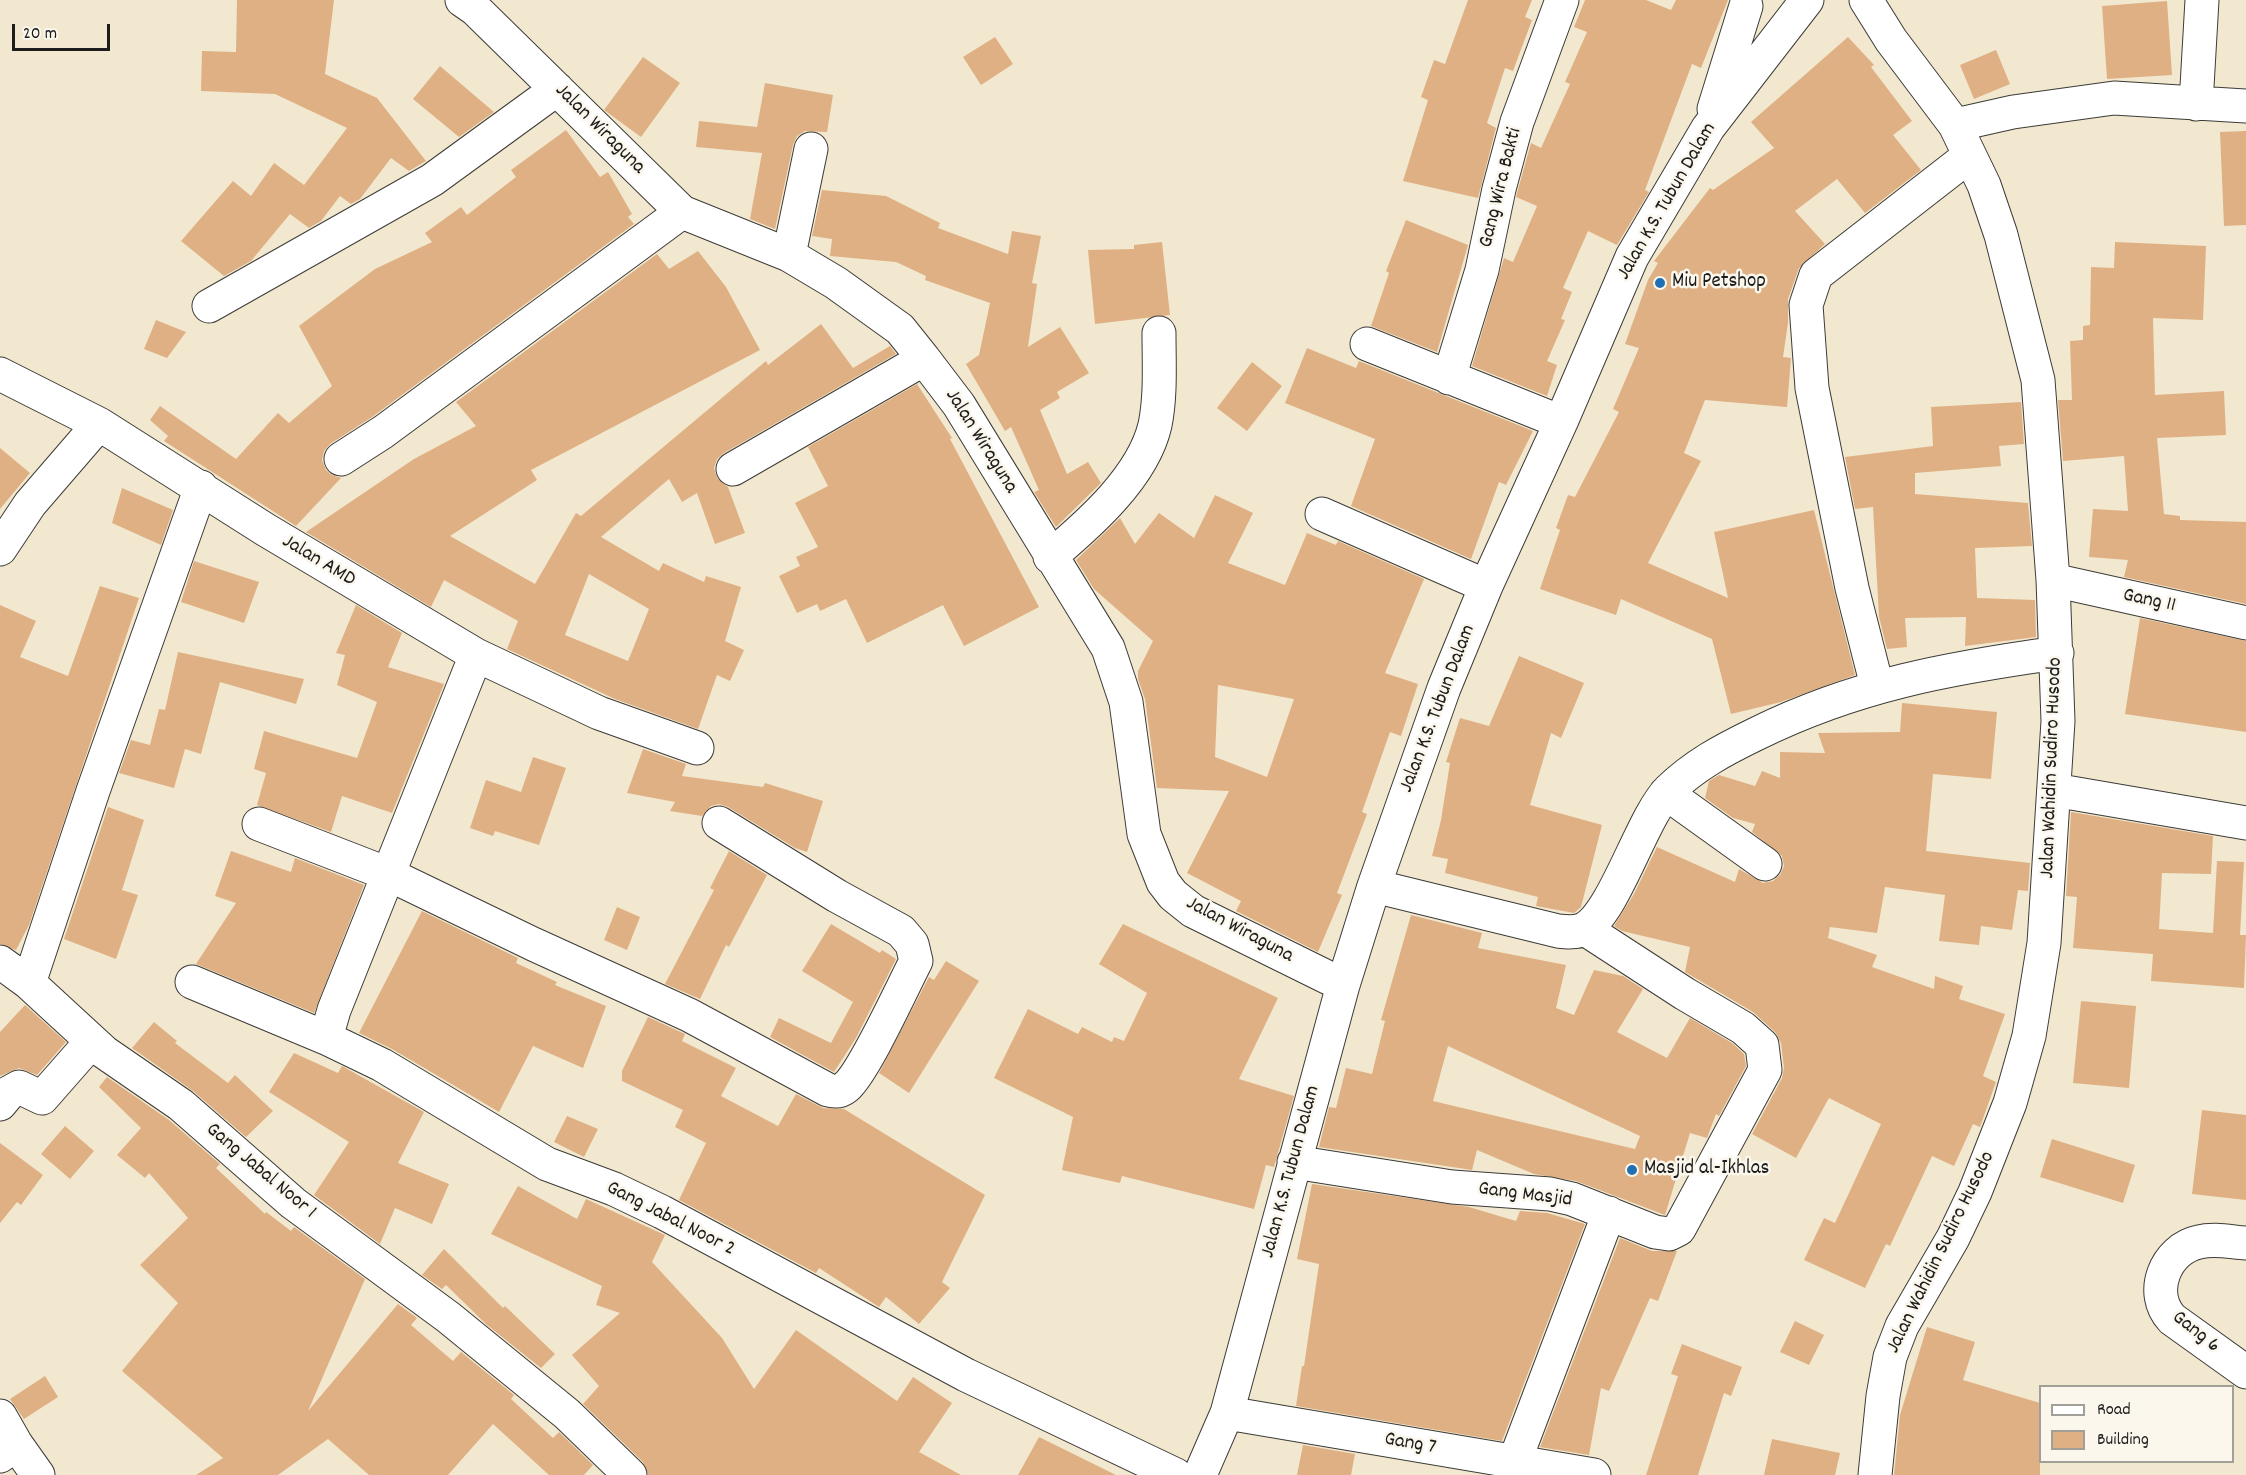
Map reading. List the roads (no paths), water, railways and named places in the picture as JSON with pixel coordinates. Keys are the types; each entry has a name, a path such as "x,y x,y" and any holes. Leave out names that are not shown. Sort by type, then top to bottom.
{"street":[{"name":"Jalan Wiraguna","path":"462,0 475,9 682,212 789,255 836,283 900,328 959,405 1050,557 1096,626 1118,672 1126,702 1142,825 1162,882 1173,895 1193,911 1343,985"},
{"name":"Gang Wira Bakti","path":"1449,378 1482,270 1499,189 1517,122 1562,0"},
{"name":"Jalan K.S. Tubun Dalam","path":"1200,1475 1227,1413 1343,985 1374,886 1444,688 1486,586 1561,422 1632,257 1708,128 1807,0"},
{"name":"Jalan Wahidin Sudiro Husodo","path":"1866,0 1891,40 1955,125 1984,185 2001,235 2038,380 2053,580 2058,721 2044,943 2029,1036 2010,1102 1980,1183 1953,1238 1892,1349 1886,1373 1875,1475"},
{"path":"2190,104 2202,0"},
{"path":"1708,128 1746,6"},
{"path":"209,306 432,180 557,89"},
{"path":"1955,125 2013,112 2114,98 2246,106"},
{"path":"789,255 811,149"},
{"path":"1877,686 1852,588 1812,388 1806,305 1816,275 1969,156"},
{"path":"341,459 383,432 682,212"},
{"path":"1050,557 1113,498 1147,450 1155,426 1158,400 1160,333"},
{"path":"1367,345 1561,422"},
{"path":"734,470 924,359"},
{"name":"Jalan AMD","path":"0,374 99,424 276,536 477,656 599,713 646,732 697,748"},
{"path":"0,549 30,504 99,424"},
{"path":"29,983 97,780 201,487"},
{"path":"1322,514 1486,586"},
{"name":"Gang 11","path":"2053,580 2246,623"},
{"path":"1374,886 1558,931 1574,932 1586,928 1602,910 1666,793 1692,768 1788,718 1877,686 1958,667 2056,653"},
{"path":"326,1038 334,1010 477,656"},
{"path":"2054,790 2246,823"},
{"path":"1666,793 1765,864"},
{"path":"259,824 388,874 533,944 689,1015 828,1090 841,1090 848,1086 860,1069 916,960 912,944 901,931 837,896 719,823"},
{"name":"Gang Masjid","path":"1294,1162 1452,1188 1550,1194 1572,1199 1655,1232 1669,1234 1679,1229 1765,1070 1762,1045 1743,1028 1685,994 1586,928"},
{"name":"Gang Jabal Noor 1","path":"0,962 29,983 123,1067 182,1105 293,1203 448,1317 567,1414 630,1475"},
{"name":"Gang Jabal Noor 2","path":"192,982 234,1002 326,1038 382,1065 547,1164 646,1204 966,1375 1176,1475"},
{"path":"0,1104 10,1092 19,1087 42,1098 92,1041"},
{"path":"1514,1463 1609,1213"},
{"name":"Gang 6","path":"2246,1243 2209,1241 2182,1249 2166,1265 2161,1291 2164,1307 2172,1319 2246,1372"},
{"name":"Gang 7","path":"1227,1413 1594,1475"},
{"path":"0,1416 8,1450 38,1475"}],"place":[{"name":"Miu Petshop","path":"1660,283"},
{"name":"Masjid al-Ikhlas","path":"1632,1170"}]}
